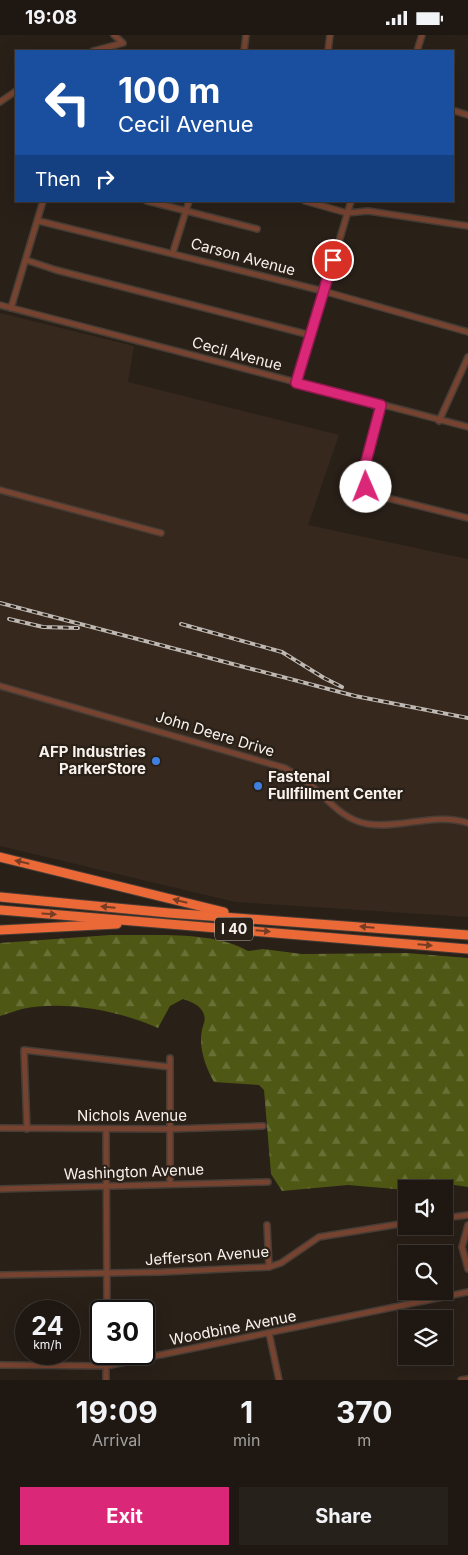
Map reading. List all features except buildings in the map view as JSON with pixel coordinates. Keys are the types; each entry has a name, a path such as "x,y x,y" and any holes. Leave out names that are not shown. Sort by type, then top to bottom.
{"highway":[{"path":"0,857 244,917"},
{"name":"I 40","path":"0,897 168,913 244,917 468,935"},
{"name":"I 40","path":"0,910 468,949"},
{"path":"0,930 151,922"}],"street":[{"path":"97,50 123,43 114,35"},
{"path":"244,50 246,35"},
{"path":"328,50 330,35"},
{"path":"418,50 422,35"},
{"path":"0,102 15,92"},
{"path":"454,111 468,115"},
{"path":"11,307 39,221 43,202"},
{"path":"151,202 257,229"},
{"path":"173,252 189,202"},
{"path":"309,202 347,213 368,211 468,226"},
{"path":"296,383 351,202"},
{"name":"Carson Avenue","path":"39,221 173,252 323,291 468,332"},
{"path":"26,260 56,270 310,335"},
{"name":"Cecil Avenue","path":"0,305 439,421 468,427"},
{"path":"439,421 468,357"},
{"path":"381,405 363,473 366,487 376,495 468,518"},
{"path":"0,490 161,533"},
{"name":"John Deere Drive","path":"0,686 285,768 308,783 348,817 367,824 385,825 457,819 468,823"},
{"path":"27,1129 24,1050 170,1067"},
{"path":"170,1058 170,1184"},
{"name":"Nichols Avenue","path":"0,1128 170,1129 263,1126"},
{"path":"106,1129 107,1300"},
{"name":"Washington Avenue","path":"0,1189 268,1182"},
{"path":"453,1217 468,1215"},
{"name":"Jefferson Avenue","path":"0,1275 269,1267 281,1263 319,1237 398,1224"},
{"path":"267,1225 269,1267"},
{"path":"468,1225 462,1247 468,1269"},
{"name":"Woodbine Avenue","path":"0,1365 106,1366 468,1292"},
{"path":"269,1333 279,1380"},
{"path":"106,1366 106,1380"},
{"path":"461,1380 468,1379"}],"shaded area":[{"path":"0,313 134,346 128,382 339,435 308,525 468,559 468,917 235,902 0,846"}],"green space":[{"path":"110,935 181,935 217,940 233,944 248,951 263,949 302,954 407,953 468,958 468,1187 453,1185 453,1180 398,1180 398,1189 348,1185 282,1191 271,1174 264,1090 259,1085 214,1082 202,1050 201,1037 205,1021 203,1012 199,1007 183,999 170,1006 158,1028 109,1012 73,1007 38,1007 22,1009 0,1016 0,943"}],"railway":[{"path":"0,603 355,696 468,718"},
{"path":"9,619 43,627 78,628"},
{"path":"181,624 282,652 342,687"}],"place":[{"name":"AFP Industries ParkerStore","path":"156,761"},
{"name":"Fastenal Fullfillment Center","path":"258,786"}],"route":[{"path":"333,260 296,383 381,405 363,473 366,487"}]}
